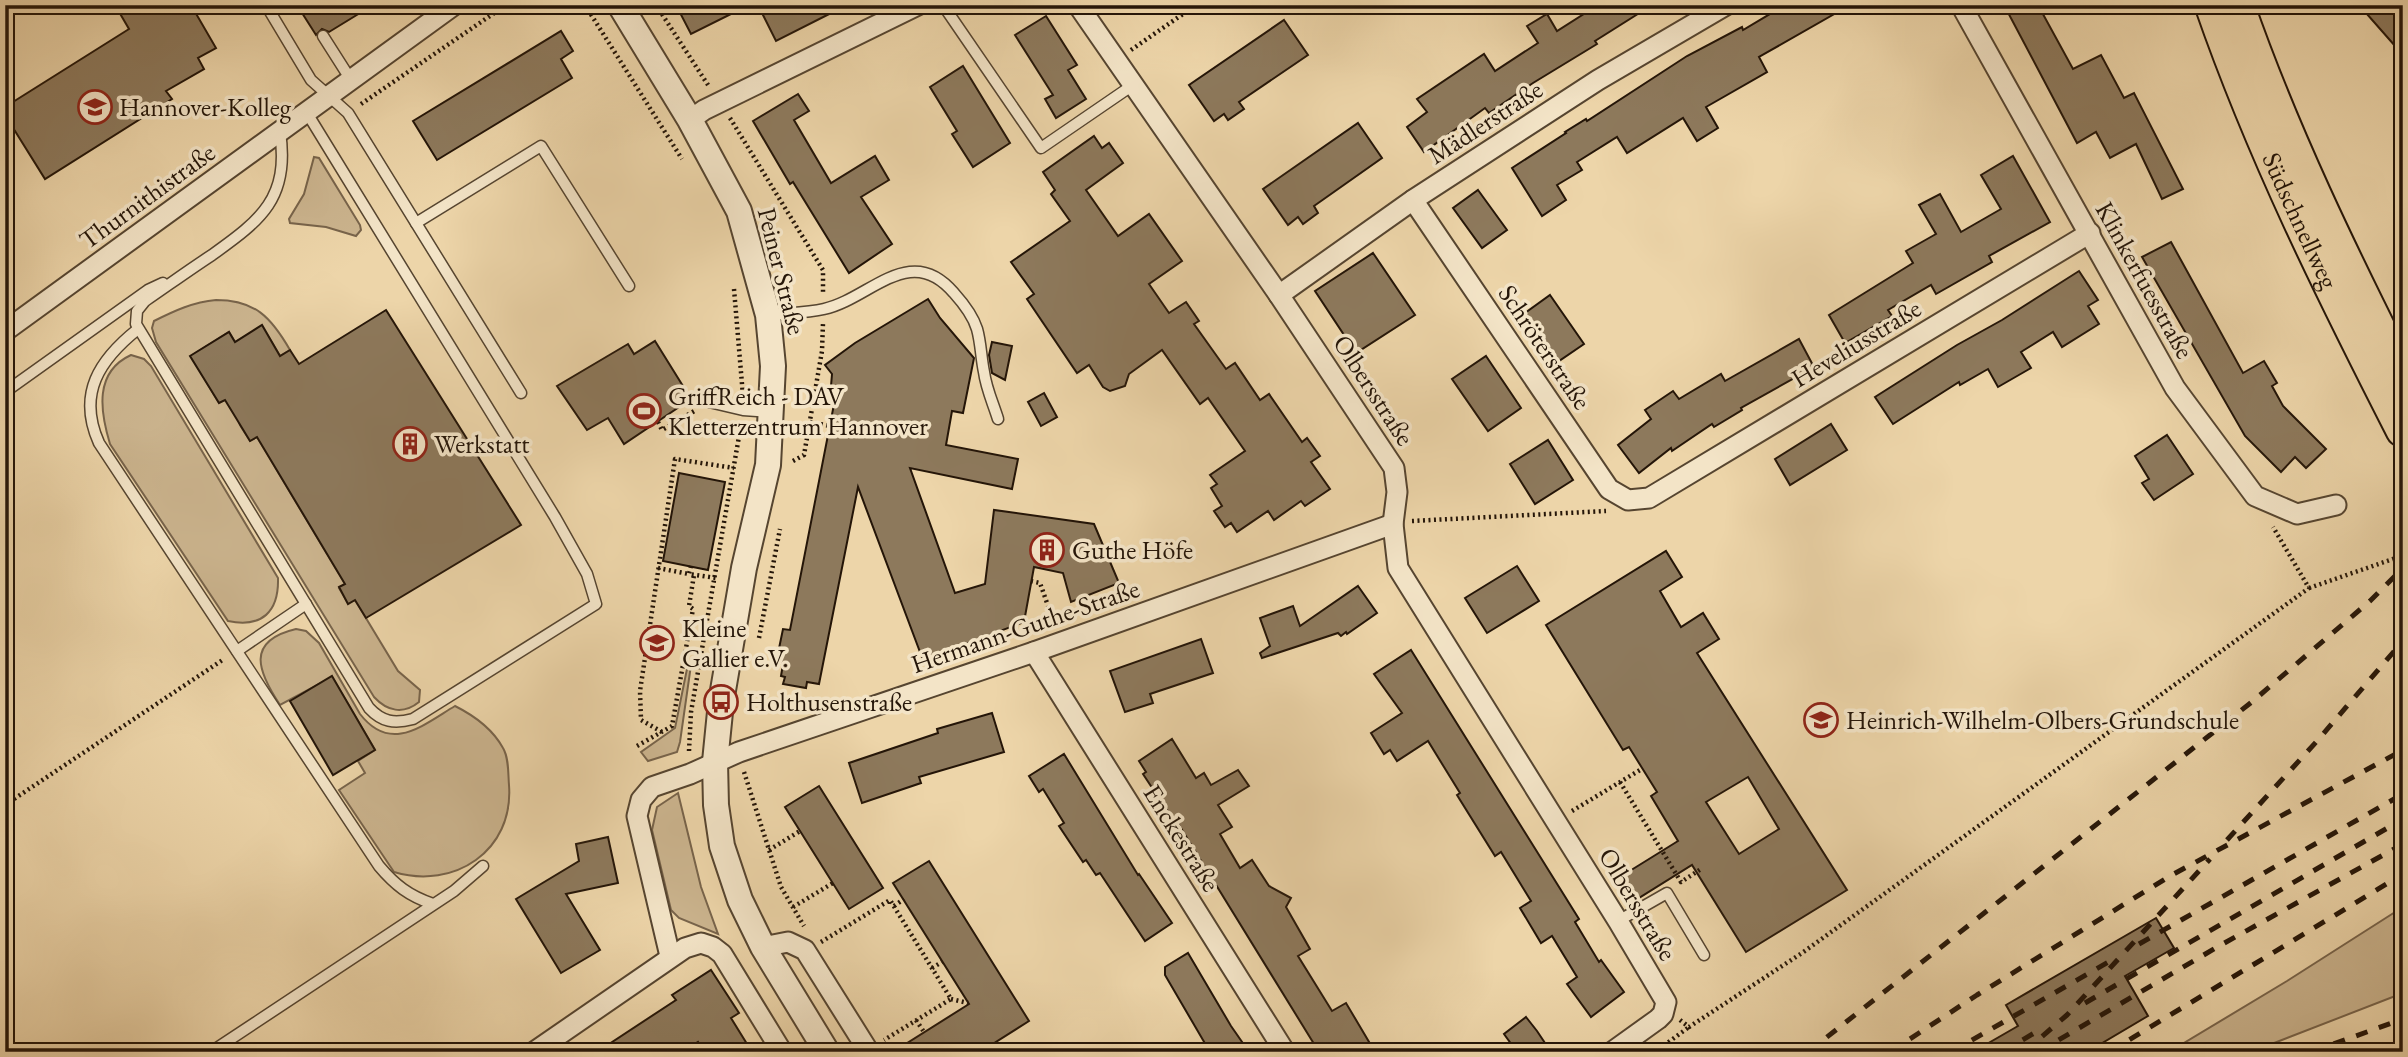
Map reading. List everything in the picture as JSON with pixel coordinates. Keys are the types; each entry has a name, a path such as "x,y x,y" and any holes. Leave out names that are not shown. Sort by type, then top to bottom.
{"highway":[{"name":"Südschnellweg","path":"2212,5 2226,47 2276,169 2337,300 2403,430"},
{"name":"Südschnellweg","path":"2237,5 2292,148 2403,378"}],"street":[{"name":"Thurnithistraße","path":"5,331 454,5"},
{"name":"Peiner Straße","path":"620,5 690,120 739,211 754,257 768,316 773,366 768,465 744,568 721,702 715,762 716,804 722,846 740,900 762,947 827,1052"},
{"path":"690,120 704,110 918,5"},
{"name":"Olbersstraße","path":"1078,5 1279,295 1394,468 1397,492 1393,524 1398,568 1618,921 1666,1002 1665,1010"},
{"name":"Mädlerstraße","path":"1279,295 1413,200 1598,80 1726,5"},
{"name":"Klinkerfuesstraße","path":"1961,5 2175,388 2255,496"},
{"name":"Schröterstraße","path":"1413,200 1609,489 1628,499 1648,498"},
{"name":"Heveliusstraße","path":"1648,498 2090,233"},
{"path":"2255,496 2297,514 2336,505"},
{"name":"Hermann-Guthe-Straße","path":"715,762 1393,524"},
{"name":"Enckestraße","path":"1034,652 1285,1052"},
{"path":"670,956 637,816 641,800 652,786 690,774 715,762"},
{"path":"762,947 788,942 810,947 873,1048"},
{"path":"534,1052 670,956 701,943 722,954 782,1052"},
{"path":"1612,1052 1658,1019 1665,1010"}],"lane":[{"path":"266,5 311,80 348,113 521,393"},
{"path":"943,5 1041,148 1133,85"},
{"path":"323,36 351,80"},
{"path":"280,132 282,171 272,200 252,225 140,306 135,318 138,329 369,708 376,716 393,722 412,719 596,604 587,574 555,517 307,113"},
{"path":"416,223 541,146 629,286"},
{"path":"5,392 148,290 193,268"},
{"path":"768,316 824,310 899,273 921,272 932,275 948,286 972,318 979,337 984,374 998,419"},
{"path":"138,329 104,361 94,382 90,406 92,428 379,866 397,887 415,898 433,904"},
{"path":"709,402 743,410 772,412"},
{"path":"237,651 306,604"},
{"path":"211,1052 463,884 483,866"},
{"path":"1618,921 1667,893 1704,955"}],"path":[{"path":"348,113 506,5"},
{"path":"585,5 687,168"},
{"path":"1116,61 1196,5"},
{"path":"690,774 691,712 743,410 737,309 733,286"},
{"path":"658,422 662,430 709,402"},
{"path":"810,422 830,426"},
{"path":"662,732 641,720 640,691 675,459 734,468"},
{"path":"2255,496 2309,587"},
{"path":"1393,524 1426,519 1610,510"},
{"path":"757,646 780,527"},
{"path":"1655,1052 1802,953 2309,587 2393,559 2403,551"},
{"path":"637,746 672,726 694,609 689,606 691,566"},
{"path":"658,568 716,578"},
{"path":"1031,581 1040,583 1053,620"},
{"path":"5,805 237,651"},
{"path":"739,752 753,806 781,887 808,932 810,947 890,900 951,999"},
{"path":"1556,820 1640,770"},
{"path":"1620,782 1681,881 1701,869"},
{"path":"769,850 800,831"},
{"path":"793,908 833,883"},
{"path":"894,906 904,899"},
{"path":"932,968 942,962"},
{"path":"873,1048 951,999 968,1003"},
{"path":"1665,1010 1689,1027"},
{"path":"916,1020 924,1032"}],"shaded area":[{"path":"314,157 319,158 360,225 361,230 356,236 326,227 290,223 289,219 304,194"},
{"path":"216,300 252,307 269,320 290,350 280,356 262,326 235,342 229,332 191,356 219,403 232,395 240,425 250,441 257,437 345,584 339,588 348,603 355,600 398,671 420,690 419,702 407,709 395,710 384,706 374,697 156,342 152,328 154,321 176,310"},
{"path":"131,355 144,359 151,366 278,578 278,590 272,608 259,619 240,623 228,621 110,444 102,406 105,382 119,362"},
{"path":"296,629 306,631 319,643 360,714 383,732 407,732 455,706 476,718 494,734 505,752 507,761 508,808 502,829 491,846 476,860 458,870 438,875 416,876 394,872 339,790 365,773 358,761 375,750 332,677 280,705 266,681 262,670 263,650 269,641 280,634"},
{"path":"688,664 691,665 677,752 648,761 641,752 675,728"},
{"path":"678,793 701,887 718,934 679,918 671,910 652,830 657,807"},
{"path":"2403,907 2403,993 2251,1052 2169,1052 2287,981"}],"building":[{"path":"115,5 191,5 216,48 198,58 204,69 166,91 172,99 45,179 5,115 5,107 129,29"},
{"path":"297,5 373,5 329,32 322,29 316,35"},
{"path":"676,5 749,5 691,34"},
{"path":"758,5 847,5 776,41"},
{"path":"1598,5 1652,5 1595,41 1597,44 1489,113 1485,108 1424,152 1407,127 1427,112 1417,99 1484,54 1495,71 1538,43 1527,26 1547,14 1557,31"},
{"path":"1785,5 1850,5 1759,57 1767,72 1706,107 1718,128 1697,141 1683,118 1627,153 1617,137 1577,162 1582,170 1557,185 1566,200 1542,216 1512,168 1687,56 1742,27 1743,30"},
{"path":"2004,5 2038,5 2073,69 2101,55 2124,98 2134,93 2183,189 2162,199 2136,144 2110,158 2096,132 2077,143"},
{"path":"2359,5 2403,5 2403,55"},
{"path":"1046,16 1077,65 1068,70 1086,99 1056,118 1045,99 1053,95 1015,35"},
{"path":"1284,20 1308,55 1239,102 1244,109 1228,120 1224,114 1214,121 1189,85"},
{"path":"561,31 573,51 561,59 572,78 437,160 413,121"},
{"path":"963,66 1010,143 973,167 952,134 957,131 930,87"},
{"path":"798,94 809,111 794,120 831,183 875,156 889,180 861,197 892,244 849,273 793,182 790,184 753,121"},
{"path":"1358,123 1382,158 1314,206 1318,213 1303,224 1298,217 1288,225 1263,189"},
{"path":"1094,136 1102,148 1109,143 1123,163 1086,190 1118,236 1149,214 1182,261 1149,284 1169,313 1186,302 1199,321 1194,324 1226,369 1235,363 1260,400 1269,394 1302,442 1307,438 1320,456 1311,462 1330,489 1305,506 1301,501 1274,520 1268,511 1237,532 1231,523 1225,527 1214,511 1222,506 1211,488 1217,484 1210,475 1245,451 1208,398 1200,404 1162,350 1129,374 1125,386 1110,391 1103,387 1089,365 1077,373 1027,299 1034,294 1011,262 1070,221 1051,194 1055,190 1043,172"},
{"path":"2013,156 2050,222 1989,256 1992,262 1936,294 1931,285 1888,310 1892,316 1845,343 1829,315 1913,263 1906,251 1936,234 1919,205 1940,194 1961,232 2001,209 1981,175"},
{"path":"1478,190 1507,230 1482,248 1453,208"},
{"path":"2171,242 2243,373 2264,361 2277,383 2272,386 2283,406 2326,449 2306,468 2295,457 2281,472 2245,436 2142,257"},
{"path":"1373,253 1415,315 1356,353 1315,291"},
{"path":"2079,271 2098,300 2088,306 2099,324 2062,347 2053,332 2021,352 2031,368 1998,387 1988,369 1960,385 1959,382 1893,424 1875,397"},
{"path":"1550,295 1584,344 1559,361 1525,313"},
{"path":"928,299 940,318 974,358 963,413 952,411 946,445 1018,459 1012,489 910,468 955,593 985,584 994,510 1094,524 1119,583 1071,602 1063,573 1034,567 1024,622 923,660 858,487 819,684 807,682 806,688 783,684 783,664 776,663 783,629 790,630 836,394 831,386 832,374 825,365 855,343"},
{"path":"386,310 521,525 366,618 355,600 348,604 339,587 345,584 257,437 250,441 225,400 219,403 190,356 229,332 235,342 262,325 280,356 290,350 299,364"},
{"path":"1799,339 1814,367 1741,408 1742,410 1714,427 1712,424 1672,451 1671,448 1639,473 1618,445 1651,419 1645,410 1673,391 1679,399 1721,374 1725,381"},
{"name":"GriffReich - DAV Kletterzentrum Hannover","path":"655,341 691,399 624,444 608,418 587,430 557,386 628,344 634,354"},
{"path":"992,342 1012,346 1005,380 992,373 989,355"},
{"path":"1486,356 1521,408 1488,431 1452,379"},
{"path":"1044,393 1057,417 1041,426 1028,402"},
{"path":"1831,424 1847,450 1790,485 1775,459"},
{"path":"2167,435 2193,474 2154,500 2142,483 2149,479 2135,456"},
{"path":"1548,440 1573,480 1535,504 1510,464"},
{"path":"679,473 725,482 708,570 663,561"},
{"path":"1666,551 1682,577 1660,591 1681,627 1703,613 1719,639 1697,653 1847,890 1746,952 1692,865 1634,901 1620,877 1678,841 1651,796 1657,792 1629,747 1623,750 1546,625","holes":["1748,777 1779,829 1739,854 1706,802"]},
{"path":"1517,566 1539,601 1487,633 1465,598"},
{"path":"1358,586 1377,613 1347,634 1346,632 1341,636 1338,633 1262,658 1260,653 1270,646 1260,618 1293,606 1300,626"},
{"path":"1201,639 1213,673 1150,694 1153,703 1125,712 1110,671"},
{"path":"1411,650 1579,919 1575,922 1599,962 1601,960 1624,992 1591,1017 1567,984 1577,977 1552,936 1541,943 1520,908 1531,901 1501,852 1495,856 1457,795 1460,793 1428,741 1397,761 1390,750 1384,754 1371,733 1402,713 1374,674"},
{"path":"332,676 375,750 333,775 290,701"},
{"path":"992,713 1004,752 919,777 921,783 862,803 849,763 938,733 937,729"},
{"path":"1172,739 1196,778 1204,773 1211,785 1238,770 1249,786 1218,805 1232,827 1220,834 1240,868 1252,860 1269,886 1291,898 1286,907 1310,949 1298,956 1332,1011 1346,1003 1375,1052 1319,1052 1176,820 1143,774 1146,772 1139,761"},
{"path":"1064,754 1138,875 1172,923 1145,941 1100,873 1096,875 1086,860 1083,862 1059,826 1064,823 1043,789 1039,792 1029,776"},
{"path":"819,786 883,888 849,909 785,807"},
{"path":"608,837 618,883 566,894 600,950 561,973 516,899 579,861 576,844"},
{"path":"929,861 1029,1021 980,1052 893,1052 969,1004 893,883"},
{"path":"2156,918 2174,948 2125,976 2148,1016 2087,1052 1973,1052 2018,1026 2006,1005"},
{"path":"1188,953 1249,1052 1210,1052 1165,975 1165,967"},
{"path":"711,970 739,1013 731,1018 752,1052 704,1052 698,1042 682,1052 597,1052 676,1000 672,995"},
{"path":"1526,1017 1551,1052 1517,1052 1504,1034"}],"railway":[{"path":"1808,1052 2253,701 2370,601 2403,568"},
{"path":"2227,840 2403,641"},
{"path":"1890,1052 2170,876 2403,750"},
{"path":"2139,944 2403,794"},
{"path":"2085,1003 2403,819"},
{"path":"2038,1052 2219,946 2403,844"},
{"path":"2024,1052 2067,1015 2210,859"},
{"path":"2109,1052 2403,874"},
{"path":"1951,1052 2112,960"},
{"path":"2311,1052 2403,1019"},
{"path":"2002,1052 2036,1032"}],"place":[{"name":"Hannover-Kolleg","path":"95,107"},
{"name":"GriffReich - DAV Kletterzentrum Hannover","path":"644,411"},
{"name":"Werkstatt","path":"410,444"},
{"name":"Guthe Höfe","path":"1047,550"},
{"name":"Kleine Gallier e.V.","path":"657,643"},
{"name":"Holthusenstraße","path":"721,702"},
{"name":"Heinrich-Wilhelm-Olbers-Grundschule","path":"1821,720"}]}
